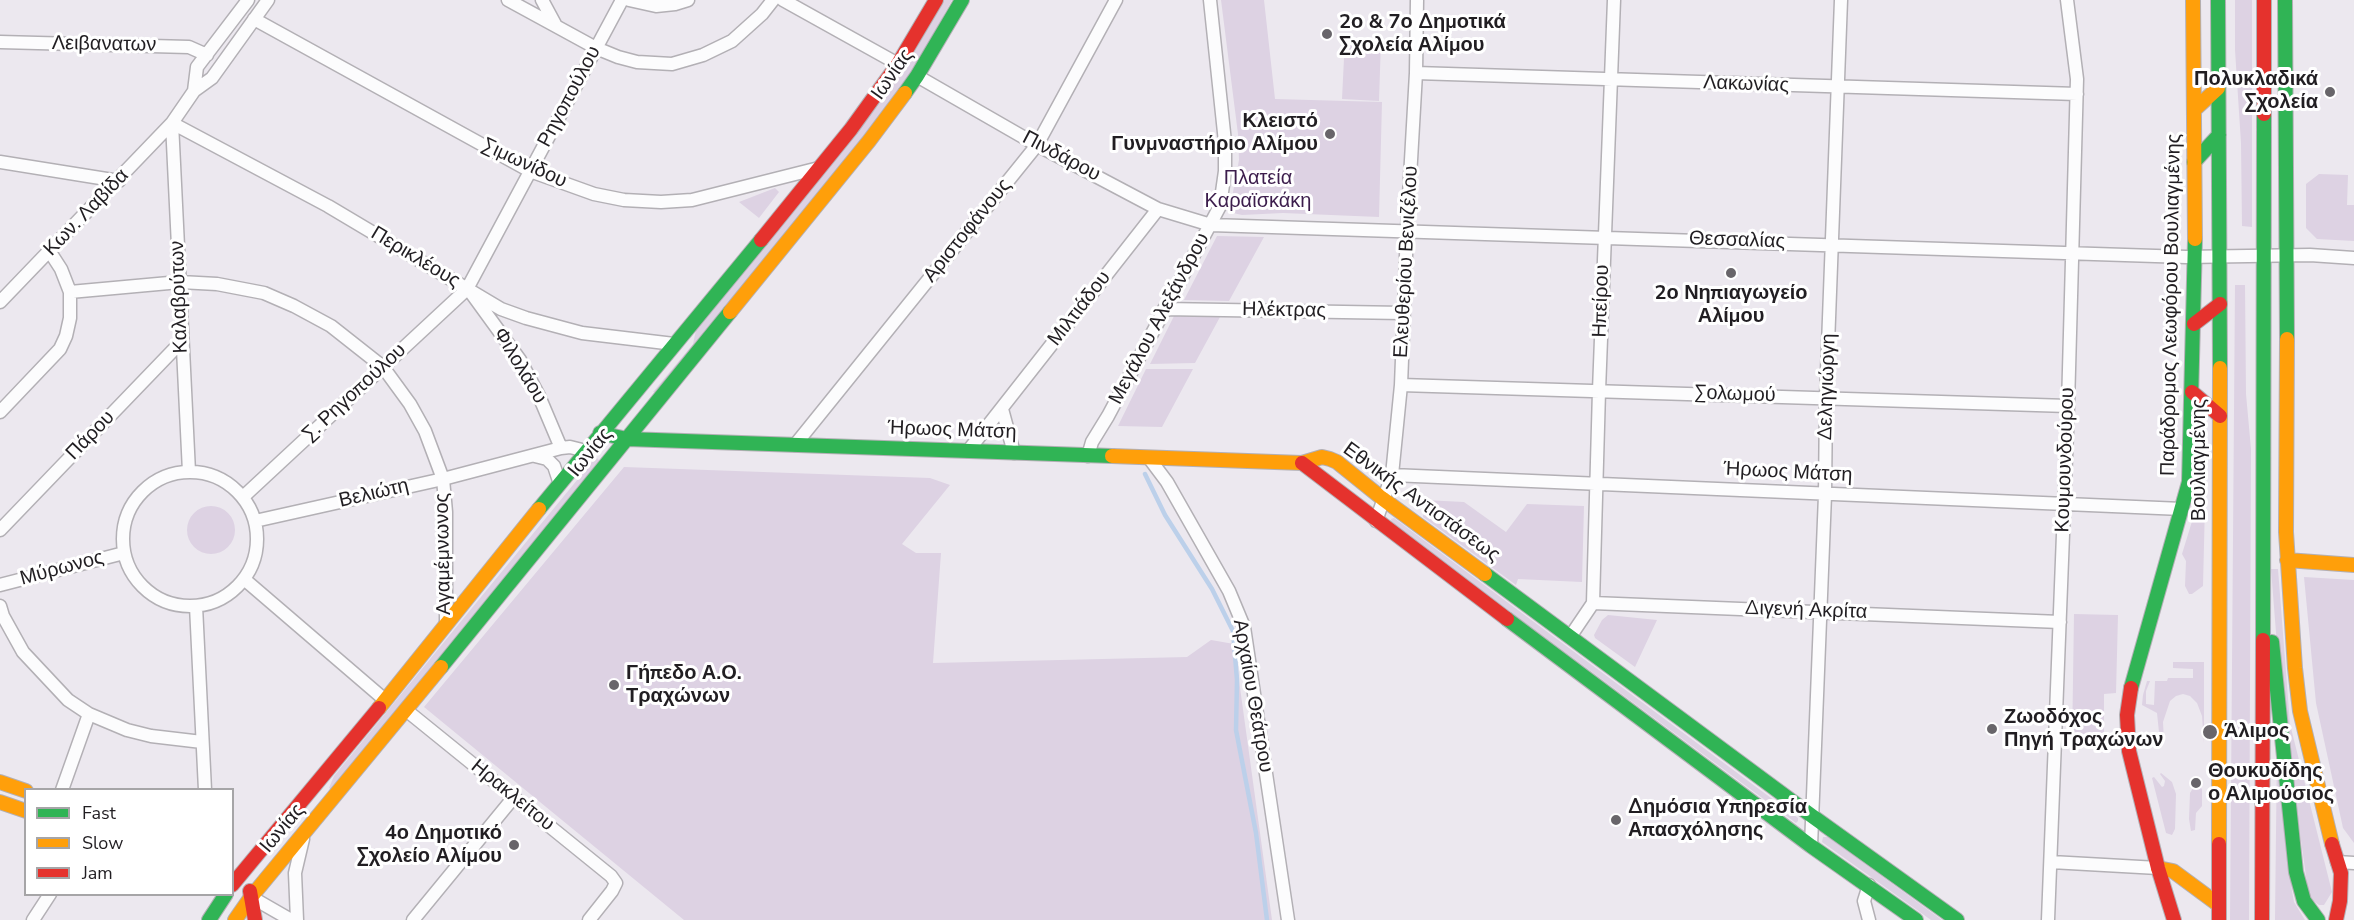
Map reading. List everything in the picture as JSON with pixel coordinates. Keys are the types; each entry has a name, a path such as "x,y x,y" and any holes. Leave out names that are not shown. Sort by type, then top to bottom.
{"street":[{"path":"194,91 197,67 248,0"},
{"path":"194,91 212,78 268,0"},
{"path":"508,0 596,48 618,57 637,62 672,64 686,61 732,41 762,14 773,0"},
{"path":"542,0 555,25"},
{"name":"Ρηγοπούλου","path":"468,289 622,0"},
{"path":"629,0 656,6 672,5 688,0"},
{"path":"783,0 898,64"},
{"name":"Ιωνίας","path":"234,882 239,865 385,700 600,433 633,397 851,129 898,64 936,0"},
{"name":"Ιωνίας","path":"237,918 251,897 853,161 917,76 962,0"},
{"name":"Αριστοφάνους","path":"795,445 1037,145 1116,0"},
{"name":"Μεγάλου Αλεξάνδρου","path":"1088,456 1092,442 1108,417 1220,206 1225,171 1225,142 1210,0"},
{"name":"Ελευθερίου Βενιζέλου","path":"1376,521 1392,475 1401,385 1416,74 1417,0"},
{"name":"Ηπείρου","path":"1593,603 1614,0"},
{"name":"Δεληγιώργη","path":"1811,846 1826,495 1826,398 1841,0"},
{"name":"Κουμουνδούρου","path":"2048,920 2065,504 2076,94 2076,67 2067,0"},
{"name":"Παράδρομος Λεωφόρου Βουλιαγμένης","path":"2174,920 2158,868 2129,751 2127,715 2129,696 2189,482 2195,256 2193,0"},
{"name":"Βουλιαγμένης","path":"2218,0 2219,920"},
{"path":"2262,920 2264,0"},
{"path":"2285,0 2287,256 2285,508 2287,560 2300,711 2337,862 2341,888 2336,920"},
{"name":"Σιμωνίδου","path":"254,19 530,171 594,194 624,200 661,202 692,200 819,168"},
{"name":"Λειβανατων","path":"0,42 189,47 207,55"},
{"name":"Λακωνίας","path":"1416,74 2076,94"},
{"name":"Πινδάρου","path":"917,76 1037,145 1158,209 1211,225"},
{"path":"2195,109 2218,88"},
{"name":"Κων. Λαβίδα","path":"0,302 119,181 172,123 194,91"},
{"name":"Καλαβρύτων","path":"172,123 189,472"},
{"name":"Περικλέους","path":"172,123 328,206 501,309 555,327 615,338 674,344"},
{"path":"2194,162 2219,135"},
{"path":"0,162 119,181"},
{"name":"Μιλτιάδου","path":"968,452 1158,209"},
{"name":"Θεσσαλίας","path":"1211,225 2220,257 2354,258"},
{"path":"0,412 60,350 66,336 70,318 70,292 61,268 50,252"},
{"name":"Αγαμέμνωνος","path":"70,292 180,282 218,284 264,293 331,326 383,367 410,404 425,431 443,478 446,512 446,625"},
{"name":"Σ. Ρηγοπούλου","path":"243,497 468,289"},
{"name":"Φιλολάου","path":"468,289 520,360 539,396 561,447"},
{"path":"2193,324 2220,304"},
{"name":"Ηλέκτρας","path":"1164,309 1404,313"},
{"name":"Πάρου","path":"0,530 182,341"},
{"name":"Σολωμού","path":"1401,385 2068,406"},
{"path":"2192,392 2220,417"},
{"path":"1002,409 1014,453"},
{"name":"Ήρωος Μάτση","path":"600,433 627,439 1302,463"},
{"path":"561,447 586,451"},
{"name":"Βελιώτη","path":"255,521 534,456 561,447"},
{"path":"534,456 547,459 554,466 560,484"},
{"name":"Εθνικής Αντιστάσεως","path":"1302,463 1322,457 1337,462 1383,499 1812,816 1957,920"},
{"name":"Αρχαίου Θεάτρου","path":"1149,458 1167,482 1223,581 1244,627 1288,920"},
{"name":"Εθνικής Αντιστάσεως","path":"1302,463 1376,521 1811,846 1916,920"},
{"path":"200,472 219,478 235,488 243,497 255,521 258,536 257,552 244,579 223,598 196,606 171,604 151,594 132,573 124,553 125,523 136,499 150,486 163,478 200,472"},
{"name":"Ήρωος Μάτση","path":"1392,475 1826,495 2182,508"},
{"name":"Μύρωνος","path":"0,585 124,553"},
{"path":"2287,560 2354,565"},
{"path":"244,579 385,700"},
{"path":"2262,581 2278,686 2296,872 2304,902 2318,920"},
{"path":"1570,637 1593,603"},
{"name":"Διγενή Ακρίτα","path":"1593,603 2060,622"},
{"path":"0,606 13,635 38,670 68,700 90,714 128,730 151,736 202,742"},
{"path":"196,606 205,788"},
{"name":"Ηρακλείτου","path":"406,710 610,876 616,883 589,920"},
{"path":"62,788 90,714"},
{"path":"0,782 24,790"},
{"path":"413,920 514,797"},
{"path":"0,802 24,810"},
{"path":"297,920 295,873 301,843 307,831"},
{"path":"2050,862 2158,868 2173,871 2219,905"},
{"path":"2337,862 2354,863"},
{"path":"239,865 251,897 255,920"},
{"path":"1869,885 1864,901 1869,920"},
{"path":"234,886 291,920"},
{"path":"234,893 237,918"},
{"path":"33,920 49,896"},
{"path":"209,920 225,896"}],"green space":[{"path":"943,0 952,0 915,68 881,116 656,393 653,392 693,344 696,330 881,102 908,64"},
{"name":"Πλατεία Καραϊσκάκη","path":"1221,0 1264,0 1275,99 1382,102 1379,217 1233,213 1230,208 1239,160 1238,134"},
{"path":"2235,0 2252,0 2252,227 2242,226"},
{"path":"1345,38 1381,40 1379,101 1342,99"},
{"path":"2319,174 2348,175 2347,205 2354,205 2354,241 2317,239 2306,228 2306,184"},
{"path":"775,188 779,192 759,218 739,202"},
{"path":"1217,236 1264,237 1229,301 1184,300"},
{"path":"2235,285 2245,285 2246,394 2251,449 2249,920 2230,920"},
{"path":"1174,316 1220,317 1195,363 1150,364"},
{"path":"1146,369 1193,369 1162,427 1118,426"},
{"path":"596,457 601,462 332,790 329,788 334,776"},
{"path":"2203,463 2206,463 2203,586 2189,594 2185,586 2186,561 2182,554 2197,505"},
{"path":"624,467 930,478 950,485 902,544 916,553 941,553 933,663 1187,657 1211,640 1234,644 1272,920 684,920 424,707"},
{"path":"1424,500 1464,502 1506,532 1527,504 1584,506 1582,582 1518,579 1516,585 1423,517"},
{"path":"206,506 216,506 231,516 235,530 234,539 225,550 216,554 206,554 191,544 187,535 187,525 197,510"},
{"path":"1394,518 1798,818 1798,821 1796,823 1392,524 1391,519"},
{"path":"2271,569 2278,569 2290,724 2332,892 2324,905 2319,905 2309,898 2281,696"},
{"path":"2304,577 2354,580 2354,843 2343,828 2316,703"},
{"path":"2074,614 2118,615 2116,693 2104,694 2104,746 2072,746"},
{"path":"1608,615 1657,620 1635,667 1595,638 1594,635 1602,620"},
{"path":"2173,662 2204,662 2204,743 2202,716 2197,703 2190,696 2183,694 2170,701 2163,722 2164,742 2160,742 2157,713 2142,705 2147,681 2150,681 2146,691 2146,704 2154,705 2155,681 2167,681 2168,678 2193,678 2193,669 2173,668"},
{"path":"2277,744 2292,891 2294,902 2305,920 2275,920"},
{"path":"2161,773 2172,782 2176,794 2175,829 2172,835 2166,833 2152,778 2154,777 2162,787 2164,786 2165,781"},
{"path":"2198,785 2202,789 2202,806 2196,813 2195,830 2191,831 2190,793"},
{"path":"1823,837 1828,837 1942,920 1931,920 1822,842"}],"waterway":[{"path":"1145,474 1165,515 1212,589 1233,631 1237,680 1236,730 1256,833 1267,920"}],"traffic: fast":[{"path":"905,93 962,0"},
{"path":"2218,0 2220,368"},
{"path":"2285,0 2287,339"},
{"path":"2263,640 2264,114"},
{"path":"2194,162 2219,135"},
{"path":"2131,688 2189,482 2195,239"},
{"path":"539,509 761,240"},
{"path":"441,667 730,312"},
{"path":"600,433 627,439 1112,456"},
{"path":"1485,574 1812,816 1957,920"},
{"path":"1507,619 1811,846 1916,920"},
{"path":"2272,642 2296,872 2304,901 2318,920"},
{"path":"209,920 225,896"}],"traffic: slow":[{"path":"2193,0 2195,239"},
{"path":"2195,109 2218,88"},
{"path":"730,312 869,141 905,93"},
{"path":"2287,339 2286,532 2295,668 2300,711 2332,844"},
{"path":"2219,844 2220,368"},
{"path":"1112,456 1302,463 1322,457 1330,459 1485,574"},
{"path":"379,708 539,509"},
{"path":"2287,560 2354,565"},
{"path":"235,920 251,897 441,667"},
{"path":"0,782 24,790"},
{"path":"0,802 24,810"},
{"path":"2158,868 2173,871 2219,905"}],"traffic: jam":[{"path":"761,240 851,129 898,64 936,0"},
{"path":"2264,0 2264,114"},
{"path":"2194,324 2220,304"},
{"path":"2192,392 2220,416"},
{"path":"1302,463 1507,619"},
{"path":"2262,920 2263,640"},
{"path":"2131,688 2127,715 2129,751 2158,868 2174,920"},
{"path":"234,883 379,708"},
{"path":"2219,844 2219,920"},
{"path":"2332,844 2341,873 2340,901 2336,920"},
{"path":"250,891 255,920"}],"place":[{"name":"2ο & 7ο Δημοτικά Σχολεία Αλίμου","path":"1327,34"},
{"name":"Πολυκλαδικά Σχολεία","path":"2330,92"},
{"name":"Κλειστό Γυνμναστήριο Αλίμου","path":"1330,134"},
{"name":"2ο Νηπιαγωγείο Αλίμου","path":"1731,273"},
{"name":"Γήπεδο Α.Ο. Τραχώνων","path":"614,685"},
{"name":"Ζωοδόχος Πηγή Τραχώνων","path":"1992,729"},
{"name":"Άλιμος","path":"2210,732"},
{"name":"Θουκυδίδης ο Αλιμούσιος","path":"2196,783"},
{"name":"Δημόσια Υπηρεσία Απασχόλησης","path":"1616,820"},
{"name":"4ο Δημοτικό Σχολείο Αλίμου","path":"514,845"}]}
